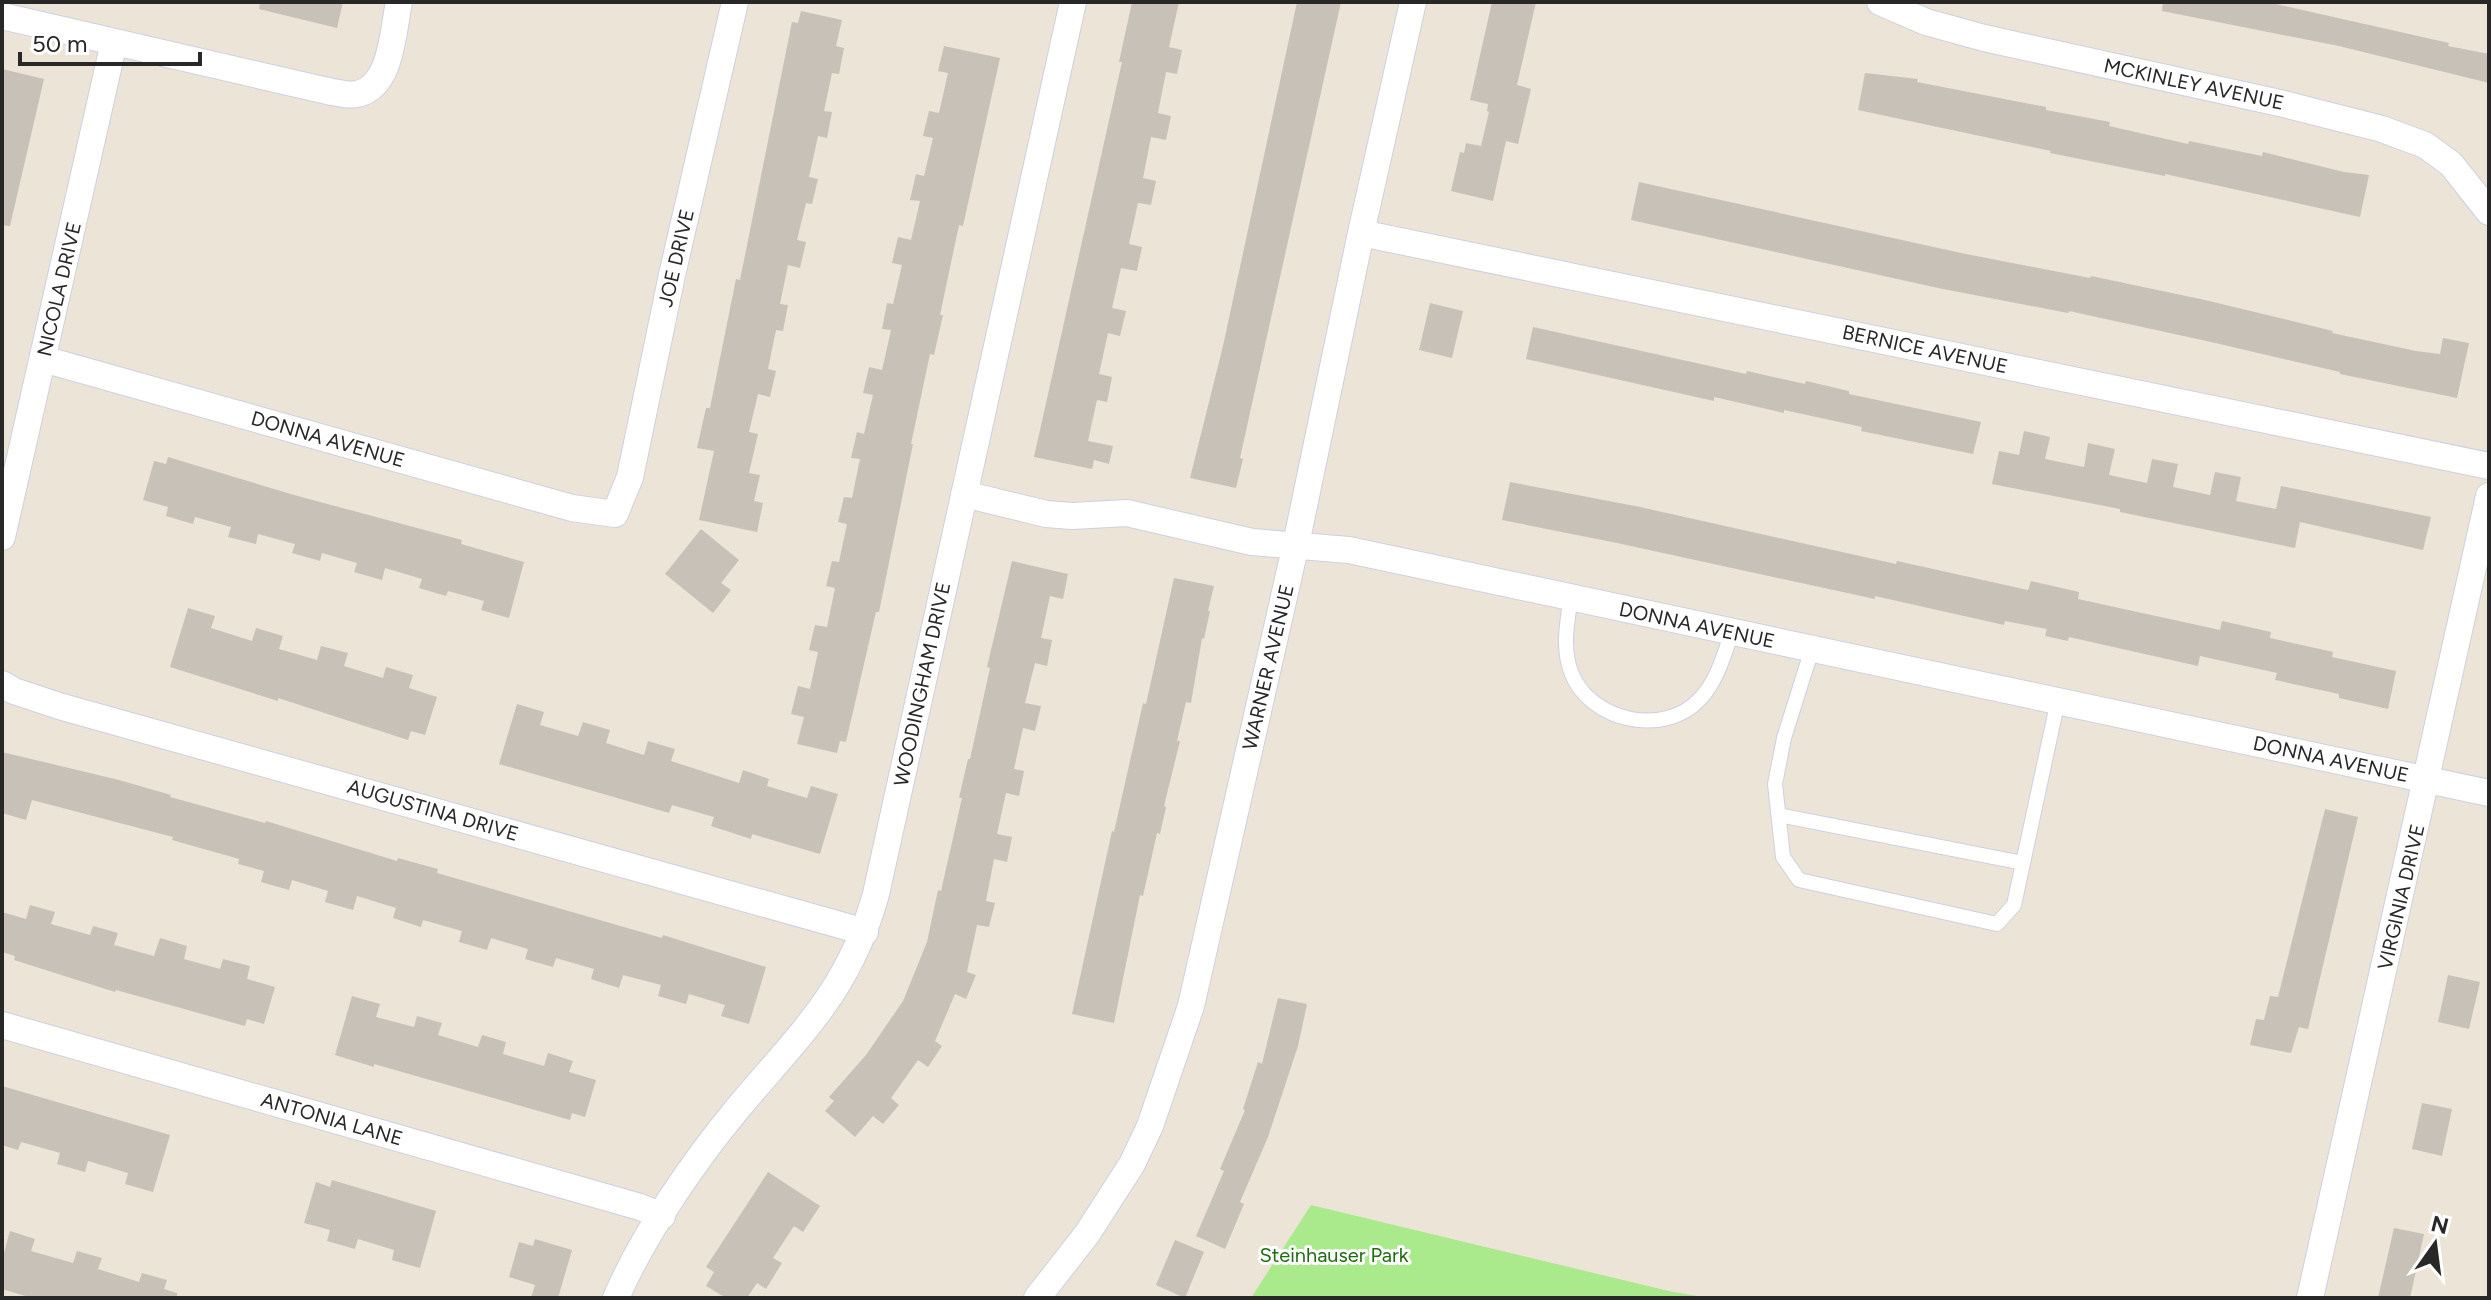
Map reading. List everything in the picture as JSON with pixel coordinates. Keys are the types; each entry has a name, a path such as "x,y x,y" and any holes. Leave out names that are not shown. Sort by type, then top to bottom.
{"street":[{"path":"2,16 332,92 358,94 382,76 399,2"},
{"name":"JOE DRIVE","path":"615,514 630,477 672,275 735,2"},
{"name":"WOODINGHAM DRIVE","path":"616,1298 662,1216 702,1155 738,1108 809,1027 841,982 865,932 876,894 1073,2"},
{"name":"WARNER AVENUE","path":"1037,1298 1087,1234 1132,1164 1165,1087 1191,1006 1296,544 1413,2"},
{"name":"MCKINLEY AVENUE","path":"1880,2 1926,22 1984,38 2284,104 2382,129 2425,145 2451,164 2488,209"},
{"name":"NICOLA DRIVE","path":"2,537 114,42"},
{"name":"BERNICE AVENUE","path":"1361,233 2489,466"},
{"name":"DONNA AVENUE","path":"43,359 572,508 615,514"},
{"name":"DONNA AVENUE","path":"964,494 1046,514 1127,513 1252,542 1349,550 2489,793"},
{"name":"VIRGINIA DRIVE","path":"2310,1298 2489,496"},
{"name":"AUGUSTINA DRIVE","path":"2,684 59,706 865,932"},
{"name":"ANTONIA LANE","path":"2,1025 640,1207 662,1216"}],"lane":[{"path":"1571,598 1566,626 1571,672 1580,689 1590,698 1606,710 1629,720 1651,721 1680,714 1700,699 1717,673 1732,632"},
{"path":"1812,649 1784,738 1775,784 1783,857 1799,880 1997,924 2014,905 2058,700"},
{"path":"1779,815 2023,863"}],"green space":[{"name":"Steinhauser Park","path":"1311,1205 1673,1292 1710,1298 1251,1298"}],"building":[{"path":"260,2 343,2 337,28 259,9"},
{"path":"1132,2 1179,2 1169,47 1182,50 1177,74 1166,72 1158,113 1171,116 1166,140 1151,137 1143,178 1156,181 1151,205 1138,203 1129,244 1142,247 1137,271 1121,268 1112,308 1126,311 1120,336 1108,333 1099,374 1112,377 1107,402 1097,400 1088,441 1113,446 1109,464 1094,460 1092,469 1034,457 1122,62 1119,62"},
{"path":"1297,2 1341,2 1240,458 1243,459 1236,488 1190,478 1223,346"},
{"path":"1492,2 1536,2 1517,85 1531,89 1518,144 1506,141 1493,201 1451,191 1460,152 1464,153 1466,143 1481,146 1489,112 1488,104 1470,100"},
{"path":"2163,2 2267,2 2449,43 2448,46 2489,54 2489,83 2339,46 2162,11"},
{"path":"801,11 842,20 836,46 844,48 839,74 832,73 824,111 832,112 827,138 818,136 809,177 818,179 812,204 806,203 797,240 806,242 800,268 788,265 780,304 788,305 783,331 776,330 768,369 776,371 770,397 758,394 749,432 758,434 749,473 760,475 754,501 763,503 757,532 699,520 714,451 697,448 706,408 710,408 736,279 740,280 792,22 798,23"},
{"path":"944,46 1000,58 963,226 959,225 934,355 930,354 879,612 876,612 846,742 840,741 837,753 797,744 804,717 791,714 798,686 810,689 818,652 809,650 815,625 827,627 835,588 826,586 832,561 839,562 847,524 838,522 844,497 852,498 860,459 851,458 857,432 864,434 873,395 863,393 869,367 882,370 891,330 882,329 887,303 893,304 902,265 892,263 898,237 911,240 920,201 910,200 916,174 924,176 933,138 923,136 929,111 939,113 948,73 938,71"},
{"path":"2,69 44,79 10,226 2,225"},
{"path":"1865,73 1918,79 1917,82 2046,107 2046,110 2110,122 2109,126 2188,144 2189,141 2262,156 2263,152 2369,175 2360,217 1858,110"},
{"path":"1639,182 1961,253 2205,300 2416,351 2440,354 2443,338 2469,343 2457,398 2069,311 1938,288 1631,220"},
{"path":"1430,303 1463,311 1452,358 1419,350"},
{"path":"1533,327 1746,374 1747,371 1805,384 1806,381 1849,391 1849,394 1981,422 1973,454 1861,431 1862,427 1784,410 1784,413 1714,397 1714,401 1526,359"},
{"path":"2024,431 2050,437 2045,459 2084,467 2088,443 2115,449 2109,475 2147,483 2152,459 2178,464 2173,487 2210,495 2215,472 2241,477 2236,501 2276,509 2281,486 2431,517 2423,550 2300,522 2295,548 1992,484 1999,451 2019,455"},
{"path":"168,457 462,540 461,544 524,562 509,618 481,610 484,601 448,591 446,596 419,588 422,579 385,568 382,580 354,572 357,563 322,553 320,561 292,553 295,544 258,534 256,544 228,537 231,527 195,517 193,524 166,516 168,507 143,500 154,461 166,464"},
{"path":"1510,482 2028,590 2031,581 2079,592 2078,599 2220,630 2222,621 2271,632 2270,638 2333,652 2332,657 2396,671 2388,709 2275,680 2277,673 2200,656 2198,666 2069,637 2068,641 2045,636 2047,629 2005,621 2004,625 1502,520"},
{"path":"701,529 739,560 721,583 731,590 713,613 665,574"},
{"path":"1012,561 1068,574 1063,599 1050,596 1041,638 1052,640 1047,666 1035,663 1025,703 1041,706 1035,731 1023,728 1014,769 1024,771 1019,796 1006,793 997,834 1012,837 1007,862 994,859 986,901 995,903 989,927 977,925 967,972 976,975 966,999 955,994 935,1041 942,1046 928,1067 918,1060 891,1098 899,1105 883,1124 873,1116 855,1137 825,1111 834,1101 829,1097 866,1055 903,1001 927,942 962,798 959,798"},
{"path":"1174,578 1214,586 1191,703 1186,702 1160,834 1157,833 1143,896 1140,895 1114,1023 1072,1014 1112,831 1143,703 1146,704"},
{"path":"188,608 215,616 211,628 252,641 256,628 283,636 279,649 317,660 321,646 348,653 344,666 383,678 386,667 413,675 409,688 437,697 425,735 411,731 408,740 170,667"},
{"path":"517,704 544,712 540,725 578,736 583,722 610,730 606,743 644,755 648,741 675,749 671,761 739,783 743,770 769,779 767,786 807,798 811,786 838,794 820,854 752,834 751,839 711,826 714,817 672,805 669,813 499,764"},
{"path":"2,752 119,780 397,861 398,858 438,869 437,873 662,938 663,935 766,967 749,1024 721,1016 725,1005 689,994 686,1004 658,996 661,985 623,975 619,988 591,979 594,969 556,958 553,967 525,959 528,949 491,938 487,950 459,942 462,931 423,920 421,927 393,918 396,908 357,896 353,910 325,902 328,891 292,880 289,890 261,882 264,871 238,864 239,859 172,840 173,837 32,800 26,820 2,813"},
{"path":"2325,809 2358,817 2308,1029 2299,1027 2291,1053 2250,1045 2256,1019 2264,1020 2270,996 2278,997"},
{"path":"30,905 55,912 51,924 90,935 93,926 118,933 114,945 154,956 160,938 187,946 184,959 220,969 223,959 250,966 247,979 275,987 264,1024 247,1019 245,1026 115,992 14,960 15,956 2,952 2,912 26,919"},
{"path":"2448,975 2480,982 2469,1029 2438,1022"},
{"path":"352,996 380,1004 376,1017 414,1027 417,1016 442,1023 438,1035 478,1047 482,1035 506,1042 503,1054 544,1066 548,1053 573,1061 569,1072 596,1080 585,1117 572,1113 570,1120 335,1055"},
{"path":"1278,998 1307,1004 1298,1046 1268,1137 1240,1202 1244,1204 1225,1249 1196,1236 1224,1171 1220,1169 1245,1110 1258,1062 1262,1064"},
{"path":"2,1086 170,1135 153,1192 125,1184 128,1173 88,1161 85,1172 57,1164 60,1153 21,1142 18,1150 2,1145"},
{"path":"2422,1103 2452,1109 2442,1156 2412,1149"},
{"path":"768,1172 820,1206 803,1232 794,1226 773,1258 782,1263 766,1289 757,1283 747,1298 726,1298 706,1286 714,1272 706,1267"},
{"path":"332,1180 436,1211 420,1268 392,1260 394,1250 358,1239 355,1249 327,1241 330,1230 304,1223 316,1182 330,1187"},
{"path":"2394,1228 2424,1234 2410,1298 2378,1298"},
{"path":"10,1231 35,1239 31,1251 73,1263 77,1251 102,1258 98,1269 139,1282 142,1273 167,1280 164,1289 177,1293 177,1298 32,1298 2,1289 2,1260"},
{"path":"535,1239 572,1250 558,1298 531,1298 535,1285 509,1277 519,1242 533,1246"},
{"path":"1175,1240 1204,1252 1185,1298 1156,1285"}]}
